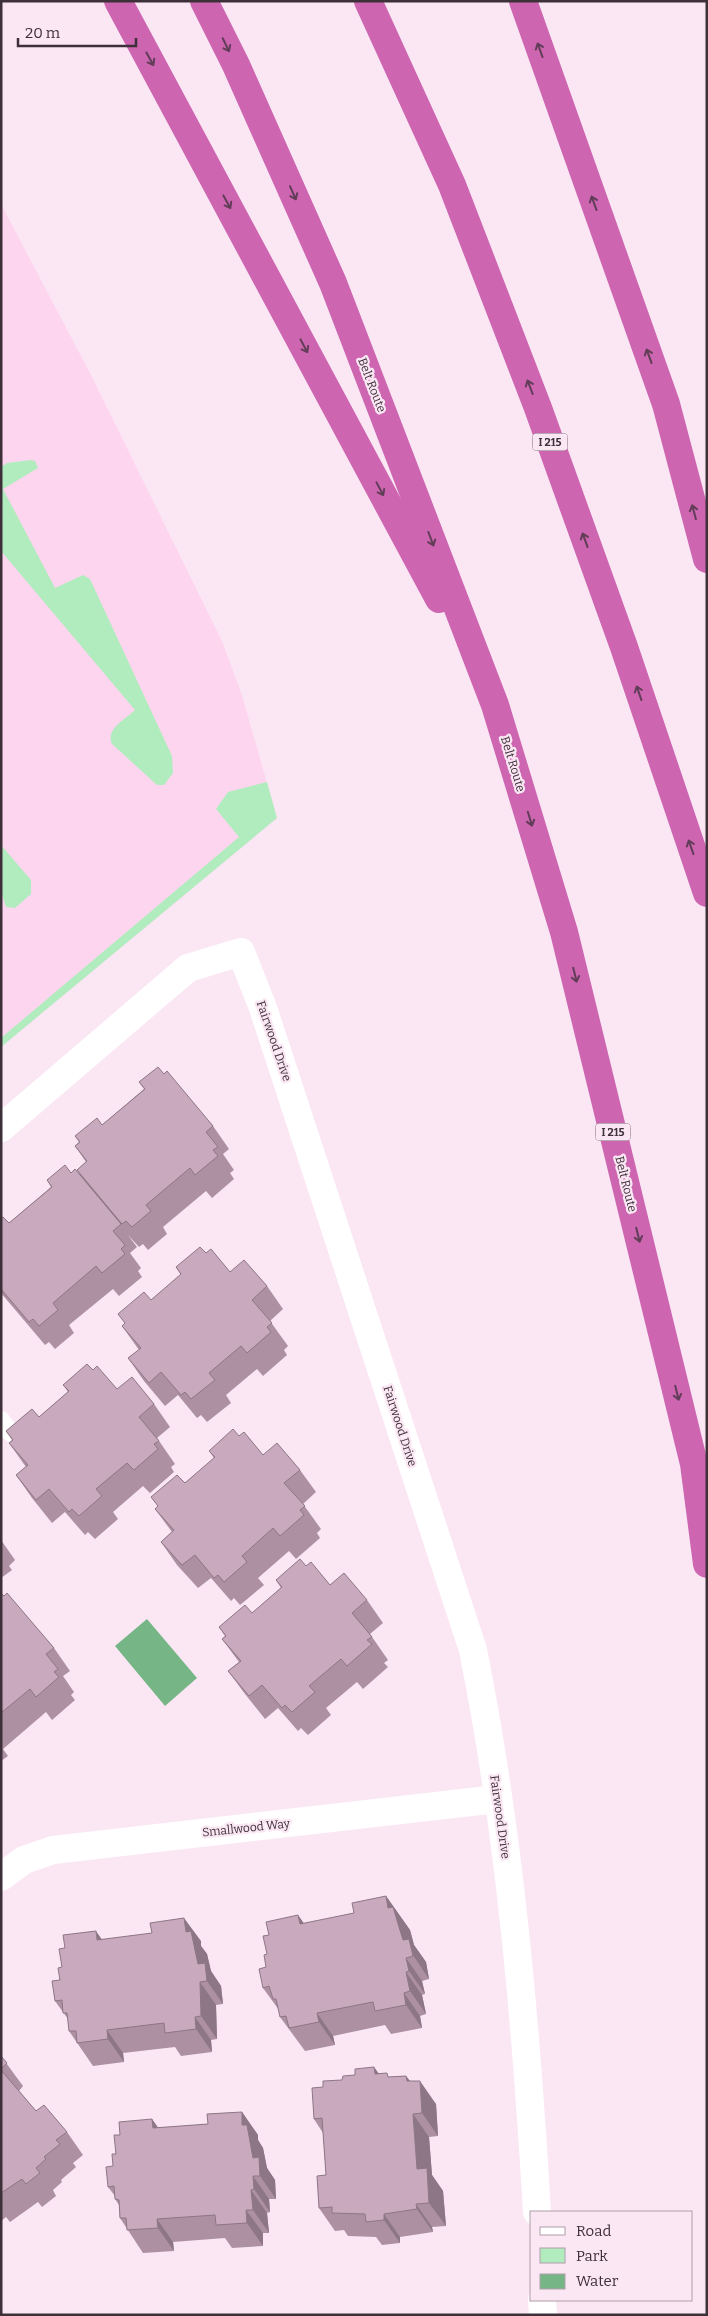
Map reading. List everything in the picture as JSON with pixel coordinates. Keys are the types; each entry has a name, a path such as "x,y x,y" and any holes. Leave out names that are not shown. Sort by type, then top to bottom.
{"highway":[{"path":"118,1 496,705"},
{"name":"Belt Route","path":"204,1 236,66 333,283 496,705 567,942 694,1464 707,1564"},
{"name":"I 215","path":"368,1 452,185 534,398 627,657 707,893"},
{"path":"523,1 666,404 707,559"}],"street":[{"name":"Fairwood Drive","path":"1,1128 188,968 242,952 263,1008 473,1650 497,1799 513,1922 532,2123 537,2211"},
{"name":"Smallwood Way","path":"1,1876 24,1860 53,1850 497,1799"},
{"path":"542,2301 543,2315"}],"shaded area":[{"path":"1,204 91,375 222,641 242,695 277,818 1,1047"}],"green space":[{"path":"35,461 38,468 3,489 55,588 83,575 90,579 172,756 173,773 164,785 157,785 112,744 111,734 114,729 135,710 1,551 1,467 7,463"},
{"path":"267,782 277,818 1,1047 1,1038 239,837 216,809 228,792"},
{"path":"1,845 31,880 31,894 15,908 6,907 1,892"}],"water":[{"path":"147,1619 197,1678 165,1706 115,1646"}],"building":[{"path":"158,1067 164,1074 167,1071 213,1126 206,1132 218,1147 213,1150 218,1156 195,1175 190,1168 146,1205 151,1211 132,1227 126,1221 122,1224 77,1170 87,1161 75,1146 80,1142 75,1136 97,1118 102,1125 145,1089 139,1082"},
{"path":"65,1165 71,1173 75,1169 121,1224 113,1231 125,1245 121,1249 125,1254 102,1273 96,1266 53,1303 58,1310 39,1326 33,1319 29,1322 1,1289 1,1218 3,1217 9,1223 52,1187 47,1180"},
{"path":"200,1247 206,1253 211,1249 230,1272 244,1260 267,1286 252,1300 272,1323 267,1327 271,1332 247,1353 241,1346 209,1373 215,1380 191,1399 185,1392 181,1395 161,1372 149,1383 128,1358 141,1348 122,1326 125,1323 118,1314 144,1292 151,1300 181,1274 176,1267"},
{"path":"87,1364 93,1370 97,1366 117,1389 132,1377 154,1404 139,1417 159,1441 154,1444 158,1449 134,1470 127,1463 96,1489 102,1496 79,1516 72,1509 69,1512 49,1489 36,1500 16,1475 28,1465 9,1443 13,1440 6,1431 32,1409 39,1417 69,1391 63,1385"},
{"path":"233,1429 239,1436 244,1432 263,1455 277,1443 300,1470 284,1483 305,1506 300,1510 304,1515 280,1536 273,1528 242,1556 247,1562 224,1582 218,1575 214,1578 195,1555 182,1565 161,1542 174,1530 155,1509 158,1506 151,1497 177,1475 185,1483 215,1457 209,1451"},
{"path":"300,1559 306,1566 311,1562 330,1585 344,1573 367,1600 352,1613 372,1637 367,1640 372,1644 347,1666 341,1659 309,1686 315,1692 292,1712 285,1705 282,1708 262,1685 249,1696 228,1671 241,1661 222,1639 226,1636 219,1627 245,1605 252,1613 282,1587 276,1580"},
{"path":"1,1593 4,1596 7,1593 54,1648 46,1654 58,1669 54,1672 59,1677 36,1697 30,1689 1,1713"},
{"path":"386,1896 388,1908 393,1907 403,1940 409,1939 413,1956 406,1958 409,1971 406,1972 410,1991 404,1993 406,2005 375,2011 373,2002 317,2013 319,2022 289,2028 286,2016 280,2017 276,1999 273,1999 269,1986 263,1988 259,1969 266,1967 264,1955 267,1954 263,1936 269,1935 266,1922 298,1915 300,1924 354,1913 352,1903"},
{"path":"184,1918 186,1932 191,1931 198,1964 205,1963 207,1981 200,1982 201,2016 195,2017 196,2029 165,2033 164,2023 107,2030 108,2039 77,2043 76,2031 69,2031 67,2013 63,2013 62,2000 55,2001 52,1981 60,1980 58,1968 62,1967 59,1949 65,1948 63,1935 96,1931 97,1940 152,1933 150,1923"},
{"path":"1,2056 7,2063 1,2069"},
{"path":"374,2067 375,2074 387,2073 388,2077 406,2076 407,2081 420,2081 422,2113 413,2114 417,2169 427,2168 429,2203 416,2204 417,2209 384,2214 384,2220 366,2222 365,2214 332,2213 332,2207 319,2208 317,2176 326,2175 322,2118 314,2119 312,2088 323,2087 323,2081 342,2080 343,2076 355,2075 355,2069"},
{"path":"1,2070 36,2111 44,2105 67,2132 56,2140 60,2144 44,2157 46,2159 36,2168 40,2173 26,2184 22,2179 1,2193"},
{"path":"242,2112 242,2125 247,2125 253,2158 259,2157 260,2176 253,2176 254,2189 251,2190 253,2210 246,2210 247,2223 216,2225 215,2215 157,2219 158,2228 127,2230 126,2218 120,2218 119,2200 115,2199 114,2186 108,2187 106,2167 113,2166 112,2154 116,2154 114,2135 120,2135 119,2122 152,2119 153,2128 208,2124 207,2114"}]}
